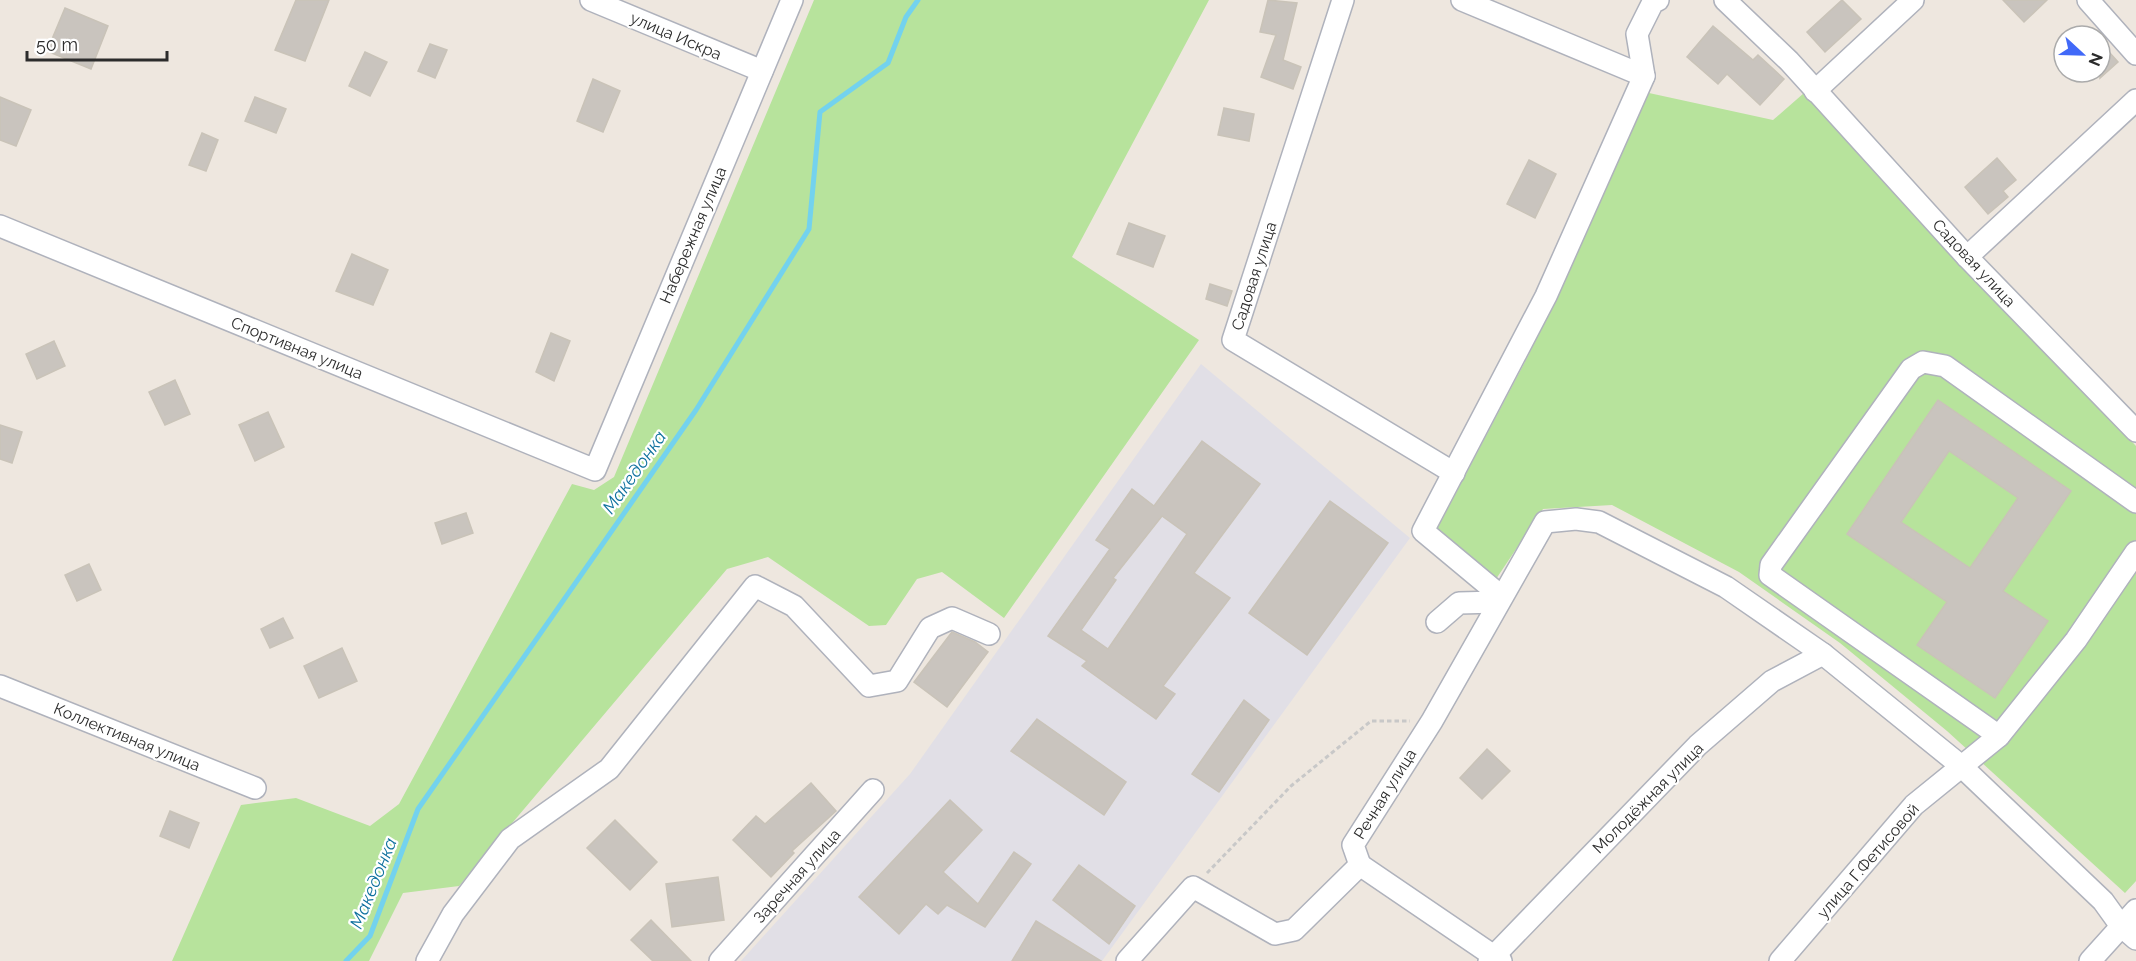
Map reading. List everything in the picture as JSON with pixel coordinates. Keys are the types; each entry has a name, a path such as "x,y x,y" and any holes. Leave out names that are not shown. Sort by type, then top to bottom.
{"street":[{"name":"улица Искра","path":"591,0 762,71"},
{"name":"Набережная улица","path":"595,470 792,0"},
{"name":"Садовая улица","path":"1343,0 1233,340 1454,472"},
{"path":"1462,0 1644,76"},
{"path":"1499,599 1423,531 1546,296 1644,76 1636,34 1653,2 1658,0"},
{"name":"Садовая улица","path":"1724,0 1789,61 1967,257 2136,431"},
{"path":"1815,91 1913,0"},
{"path":"2088,0 2136,54"},
{"path":"1967,257 2136,100"},
{"name":"Спортивная улица","path":"0,226 595,470"},
{"path":"1999,736 1770,575 1771,565 1911,369 1923,362 1945,366 2136,502"},
{"name":"Речная улица","path":"1193,887 1275,934 1294,930 1360,865 1353,845 1431,721 1545,522 1576,519 1599,522 1726,587 1823,654"},
{"name":"улица Г.Фетисовой","path":"1780,961 1914,806 1960,765 1999,736 2076,640 2136,552"},
{"path":"427,961 453,914 510,839 609,769 755,586 794,606 869,686 897,681 930,628 952,618 988,634"},
{"path":"1437,622 1459,603 1499,599"},
{"path":"1823,654 1960,765 2103,901 2129,933"},
{"name":"Молодёжная улица","path":"1495,959 1698,746 1772,681 1823,654"},
{"name":"Коллективная улица","path":"0,686 255,788"},
{"name":"Заречная улица","path":"720,961 873,790"},
{"path":"1360,865 1495,959"},
{"path":"1127,961 1193,887"},
{"path":"2090,961 2129,933 2136,910"}],"path":[{"path":"1193,887 1291,786 1371,721 1431,721"}],"shaded area":[{"path":"1201,364 1410,538 1102,961 741,961 910,774"}],"green space":[{"path":"814,0 1209,0 1072,257 1199,340 1004,618 942,572 917,579 886,625 869,626 768,557 727,569 459,886 403,893 369,961 172,961 241,805 296,798 370,826 399,804 572,484 594,490 614,477"},
{"path":"1649,93 1773,120 1804,93 2136,446 2136,881 2125,893 1947,731 1840,643 1739,572 1612,505 1543,509 1496,579 1437,529 1529,354"}],"building":[{"path":"296,0 329,0 305,61 275,50"},
{"path":"1268,0 1297,3 1283,60 1301,67 1293,89 1261,77 1276,35 1260,32"},
{"path":"1842,0 1861,19 1825,52 1807,32"},
{"path":"2003,0 2047,0 2024,22"},
{"path":"65,8 108,26 91,69 47,51"},
{"path":"1713,26 1753,60 1758,55 1784,79 1760,105 1727,74 1718,84 1687,57"},
{"path":"430,44 447,50 435,78 418,71"},
{"path":"365,52 387,62 370,96 349,86"},
{"path":"2112,55 2118,62 2112,67"},
{"path":"593,79 620,91 603,132 577,121"},
{"path":"0,97 31,110 16,146 0,140"},
{"path":"255,97 286,109 276,133 245,121"},
{"path":"1224,108 1254,114 1249,141 1218,135"},
{"path":"202,133 218,140 206,171 189,165"},
{"path":"1997,158 2016,180 2003,191 2008,197 1988,214 1965,187"},
{"path":"1529,160 1556,174 1535,218 1507,204"},
{"path":"1129,223 1165,236 1153,267 1117,254"},
{"path":"352,254 388,270 373,305 336,291"},
{"path":"1210,284 1232,291 1227,306 1206,299"},
{"path":"551,333 570,341 554,381 536,372"},
{"path":"54,341 65,366 37,379 26,354"},
{"path":"175,380 190,414 165,425 149,392"},
{"path":"1938,400 2071,491 2003,591 2048,621 1995,698 1917,645 1947,602 1847,534","holes":["1949,451 2018,498 1970,568 1901,522"]},
{"path":"268,412 284,447 255,461 239,425"},
{"path":"0,425 22,432 12,463 0,459"},
{"path":"1202,441 1260,484 1194,573 1230,598 1163,686 1175,694 1156,719 1082,666 1087,661 1048,636 1110,549 1096,540 1132,489 1154,506","holes":["1162,516 1187,534 1108,649 1081,630 1116,580 1113,578"]},
{"path":"1330,501 1388,543 1307,655 1249,613"},
{"path":"466,513 473,533 442,544 435,523"},
{"path":"89,564 101,590 77,601 65,575"},
{"path":"283,618 293,638 270,648 261,629"},
{"path":"952,632 975,642 988,652 947,707 914,682"},
{"path":"342,648 357,681 319,698 304,666"},
{"path":"1244,700 1269,720 1219,792 1192,774"},
{"path":"1037,719 1126,782 1104,815 1011,751"},
{"path":"1487,749 1510,771 1482,799 1460,778"},
{"path":"811,783 836,811 792,851 794,853 771,877 733,840 756,816 765,824"},
{"path":"950,800 982,830 943,872 978,904 1014,852 1031,864 985,927 947,905 938,914 926,904 899,934 859,897"},
{"path":"170,811 199,823 189,848 160,836"},
{"path":"615,820 657,862 630,890 587,848"},
{"path":"1079,865 1135,906 1109,944 1053,900"},
{"path":"718,877 724,920 672,927 666,884"},
{"path":"651,920 691,961 653,961 631,940"},
{"path":"1036,921 1101,961 1012,961"}],"waterway":[{"name":"Македонка","path":"346,961 370,936 418,809 696,410 809,229 820,112 888,63 906,17 918,0"}]}
